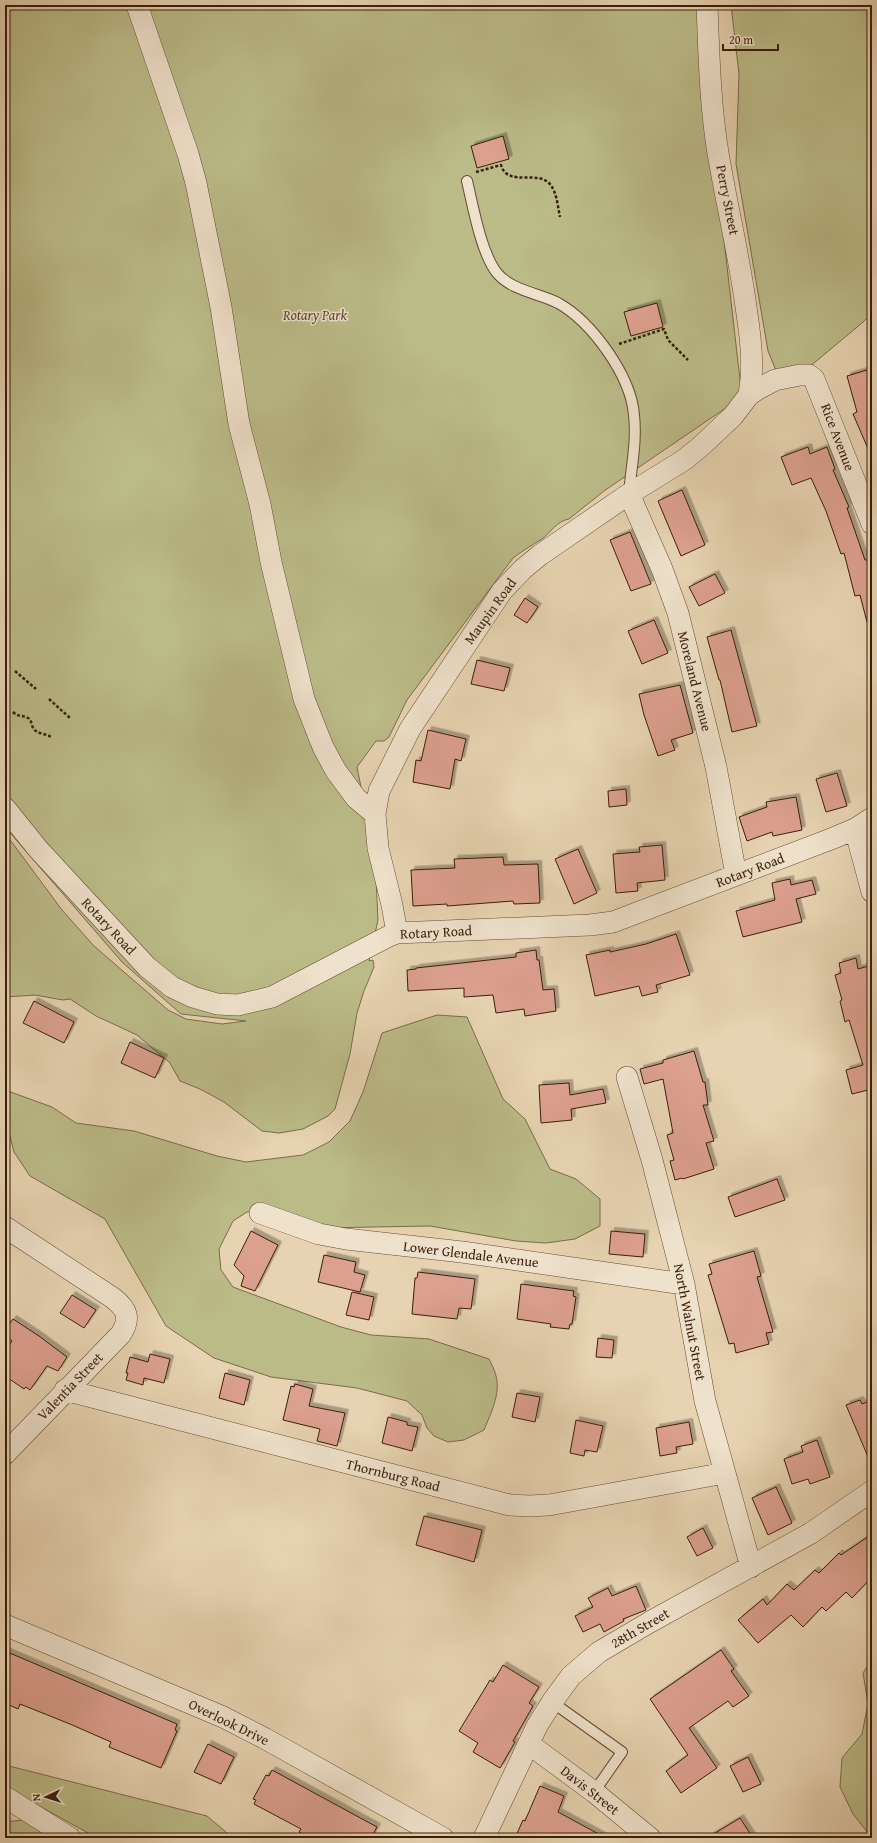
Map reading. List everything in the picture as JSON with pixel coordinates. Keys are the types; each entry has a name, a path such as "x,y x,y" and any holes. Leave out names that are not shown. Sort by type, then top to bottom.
{"street":[{"path":"137,5 188,154 196,183 221,306 240,424 260,504 271,562 298,674 314,725 336,770 356,798 375,814"},
{"name":"Perry Street","path":"707,5 710,81 718,152 739,255 752,353 752,377 749,395"},
{"name":"Maupin Road","path":"397,933 378,848 375,814 380,790 410,729 502,591 523,569 629,494 684,460 733,416 749,395 763,385 774,380 800,375 809,375"},
{"name":"Rice Avenue","path":"809,375 814,379 819,388 872,524"},
{"name":"Moreland Avenue","path":"629,494 662,569 678,613 715,761 736,875"},
{"name":"Rotary Road","path":"5,808 38,849 147,967 172,988 193,997 217,1004 238,1005 255,1002 290,988 397,933 603,923 623,918 831,839 855,829 872,818"},
{"path":"855,829 872,892"},
{"name":"North Walnut Street","path":"627,1077 652,1160 684,1284 705,1400 751,1567"},
{"name":"Lower Glendale Avenue","path":"260,1213 319,1234 346,1239 462,1252 684,1284"},
{"name":"Valentia Street","path":"5,1227 113,1298 122,1305 126,1315 126,1326 121,1334 7,1448"},
{"name":"Thornburg Road","path":"65,1390 510,1505 549,1505 725,1473"},
{"name":"28th Street","path":"484,1838 537,1726 571,1676 598,1652 811,1533 872,1491"},
{"name":"Overlook Drive","path":"5,1625 223,1717 264,1738 443,1838"},
{"name":"Davis Street","path":"529,1744 594,1792 650,1838"},
{"path":"5,1797 70,1838"}],"lane":[{"path":"467,181 476,223 490,262 496,272 513,286 544,297 572,312 599,341 617,367 628,388 634,414 635,444 629,494"},
{"path":"552,1702 622,1752 594,1792"}],"path":[{"path":"467,181 465,175 501,165 504,172 512,177 543,180 552,187 560,217"},
{"path":"616,345 664,329 668,340 688,360"},
{"path":"15,671 36,689"},
{"path":"49,699 70,718"},
{"path":"13,712 18,716 30,720 34,730 37,732 44,732 51,738"}],"green space":[{"name":"Rotary Park","path":"5,5 697,5 742,397 604,491 569,519 558,524 542,539 523,550 513,558 407,700 389,737 384,741 376,741 357,767 375,858 378,920 369,961 373,960 374,967 357,1013 350,1054 335,1109 328,1116 303,1129 279,1133 262,1131 224,1102 200,1089 180,1081 170,1063 137,1035 96,1016 70,999 63,1000 35,995 5,997 5,833 62,910 94,946 168,1010 186,1019 222,1024 246,1021 181,1014 122,962 5,827"},
{"path":"731,5 872,5 872,313 808,368 777,373 768,351 736,164 739,74"},
{"path":"437,1015 467,1017 503,1099 525,1119 550,1169 576,1179 600,1199 600,1226 575,1239 546,1243 516,1241 430,1226 317,1228 264,1210 247,1212 233,1221 219,1249 221,1270 233,1287 341,1327 371,1335 429,1339 489,1359 495,1372 497,1383 496,1397 492,1411 484,1430 464,1440 448,1442 434,1436 427,1428 422,1415 407,1401 357,1388 271,1377 214,1358 166,1326 105,1219 30,1176 14,1152 5,1117 5,1090 52,1107 76,1123 134,1131 217,1156 246,1162 303,1155 329,1142 350,1121 363,1092 382,1033"},
{"path":"872,1659 872,1838 853,1814 840,1787 842,1758 862,1734 868,1704 863,1673"},
{"path":"5,1765 207,1816 233,1838 97,1838 5,1787"},
{"path":"32,1819 57,1838 5,1838 5,1822"}],"building":[{"path":"503,136 509,159 477,168 471,146"},
{"path":"657,303 663,327 631,336 624,312"},
{"path":"867,370 872,388 872,458 853,414 857,412 847,376"},
{"path":"808,447 810,454 827,447 835,469 833,470 849,507 847,508 865,560 868,560 872,575 872,622 867,622 860,595 855,596 844,553 841,554 826,511 811,478 792,485 781,457"},
{"path":"682,490 705,545 681,556 658,501"},
{"path":"630,532 651,584 631,591 610,540"},
{"path":"715,574 725,593 699,606 689,587"},
{"path":"525,598 538,607 527,623 514,615"},
{"path":"654,620 668,653 642,664 628,631"},
{"path":"731,630 757,726 732,732 720,680 707,637"},
{"path":"477,660 510,668 504,691 471,684"},
{"path":"680,685 693,733 671,740 675,750 658,756 644,715 639,694"},
{"path":"428,730 466,739 461,761 455,759 450,789 413,782 416,760 421,761"},
{"path":"837,773 847,806 826,812 816,779"},
{"path":"626,789 627,805 609,807 608,791"},
{"path":"796,797 802,830 773,836 772,832 747,841 739,817 767,807 766,802"},
{"path":"662,845 665,880 637,883 638,891 616,893 613,854 640,852 639,847"},
{"path":"578,849 597,893 574,904 555,859"},
{"path":"503,857 504,865 538,864 540,903 514,904 513,901 447,906 447,904 413,906 411,870 455,868 454,859"},
{"path":"790,879 791,885 812,880 816,894 796,899 802,922 743,937 736,911 775,900 772,883"},
{"path":"676,934 690,975 656,985 658,992 642,996 639,986 595,996 586,955 610,950 610,952 646,944"},
{"path":"536,950 537,960 539,960 543,990 554,989 556,1011 525,1016 524,1009 496,1013 493,995 464,997 464,988 408,991 407,970 516,957 516,953"},
{"path":"856,958 858,969 872,965 872,1089 852,1094 846,1070 863,1065 849,1020 845,1022 840,1001 842,1000 835,975 841,973 839,963"},
{"path":"34,1001 74,1022 64,1043 23,1023"},
{"path":"130,1042 164,1058 155,1078 121,1063"},
{"path":"694,1051 703,1082 705,1082 708,1105 703,1105 714,1141 706,1143 714,1169 683,1179 675,1180 670,1161 674,1160 667,1135 673,1133 663,1079 644,1084 640,1069 663,1063 663,1060"},
{"path":"569,1083 570,1095 603,1089 606,1103 571,1109 572,1120 541,1123 539,1085"},
{"path":"777,1179 785,1200 735,1217 728,1197"},
{"path":"251,1231 278,1245 255,1291 241,1286 244,1276 234,1265"},
{"path":"611,1231 645,1234 643,1257 609,1254"},
{"path":"754,1251 761,1276 757,1277 773,1332 766,1333 769,1344 736,1353 734,1343 729,1344 708,1275 712,1274 709,1264"},
{"path":"324,1255 356,1262 354,1272 365,1275 360,1292 318,1282"},
{"path":"418,1272 475,1279 471,1309 459,1308 457,1319 412,1314 415,1278 417,1278"},
{"path":"521,1284 574,1291 573,1296 576,1297 572,1324 570,1324 569,1329 550,1327 551,1324 517,1319"},
{"path":"352,1292 374,1297 369,1320 346,1315"},
{"path":"72,1295 96,1310 84,1328 60,1313"},
{"path":"13,1319 67,1357 58,1371 47,1366 30,1390 26,1387 24,1389 5,1376 5,1351 12,1341 5,1336 5,1330"},
{"path":"598,1338 614,1340 612,1358 596,1357"},
{"path":"150,1354 170,1359 164,1383 144,1378 143,1385 126,1380 130,1357 148,1362"},
{"path":"225,1373 250,1380 244,1405 219,1398"},
{"path":"295,1384 313,1389 309,1406 345,1413 337,1446 317,1441 320,1429 283,1420 291,1386 294,1387"},
{"path":"517,1393 540,1397 535,1422 512,1417"},
{"path":"860,1400 862,1404 872,1400 871,1464 846,1405"},
{"path":"388,1417 407,1422 407,1425 418,1427 412,1451 382,1443"},
{"path":"576,1420 603,1426 597,1452 585,1450 584,1456 570,1453"},
{"path":"689,1422 693,1444 676,1447 677,1453 660,1456 656,1428"},
{"path":"817,1440 830,1477 810,1484 808,1479 792,1484 784,1459 803,1452 801,1446"},
{"path":"776,1487 792,1523 768,1535 752,1498"},
{"path":"424,1516 482,1530 474,1562 416,1545"},
{"path":"703,1528 713,1548 697,1556 687,1537"},
{"path":"872,1534 872,1577 852,1598 846,1592 826,1611 822,1607 803,1627 791,1615 758,1643 738,1620 763,1599 767,1605 787,1584 794,1590 815,1570 819,1573 839,1553 841,1555"},
{"path":"636,1586 646,1610 623,1619 624,1621 604,1632 600,1624 583,1632 575,1616 593,1607 588,1598 608,1588 612,1596"},
{"path":"721,1650 734,1669 731,1671 749,1696 733,1707 728,1701 689,1728 717,1768 681,1793 666,1771 688,1755 650,1699"},
{"path":"5,1651 177,1724 175,1730 177,1731 161,1768 109,1747 111,1742 70,1724 20,1704 18,1709 5,1703"},
{"path":"503,1665 539,1687 529,1703 533,1706 513,1741 515,1742 500,1768 473,1752 478,1743 459,1731 490,1680 493,1682"},
{"path":"208,1744 234,1757 221,1784 194,1772"},
{"path":"748,1757 761,1784 743,1792 730,1766"},
{"path":"272,1770 377,1827 371,1838 310,1838 299,1832 301,1829 254,1804 256,1800 253,1799 266,1775 269,1776"},
{"path":"540,1786 564,1796 558,1812 606,1838 515,1838 523,1820 525,1821"},
{"path":"740,1818 753,1838 707,1838"}]}
